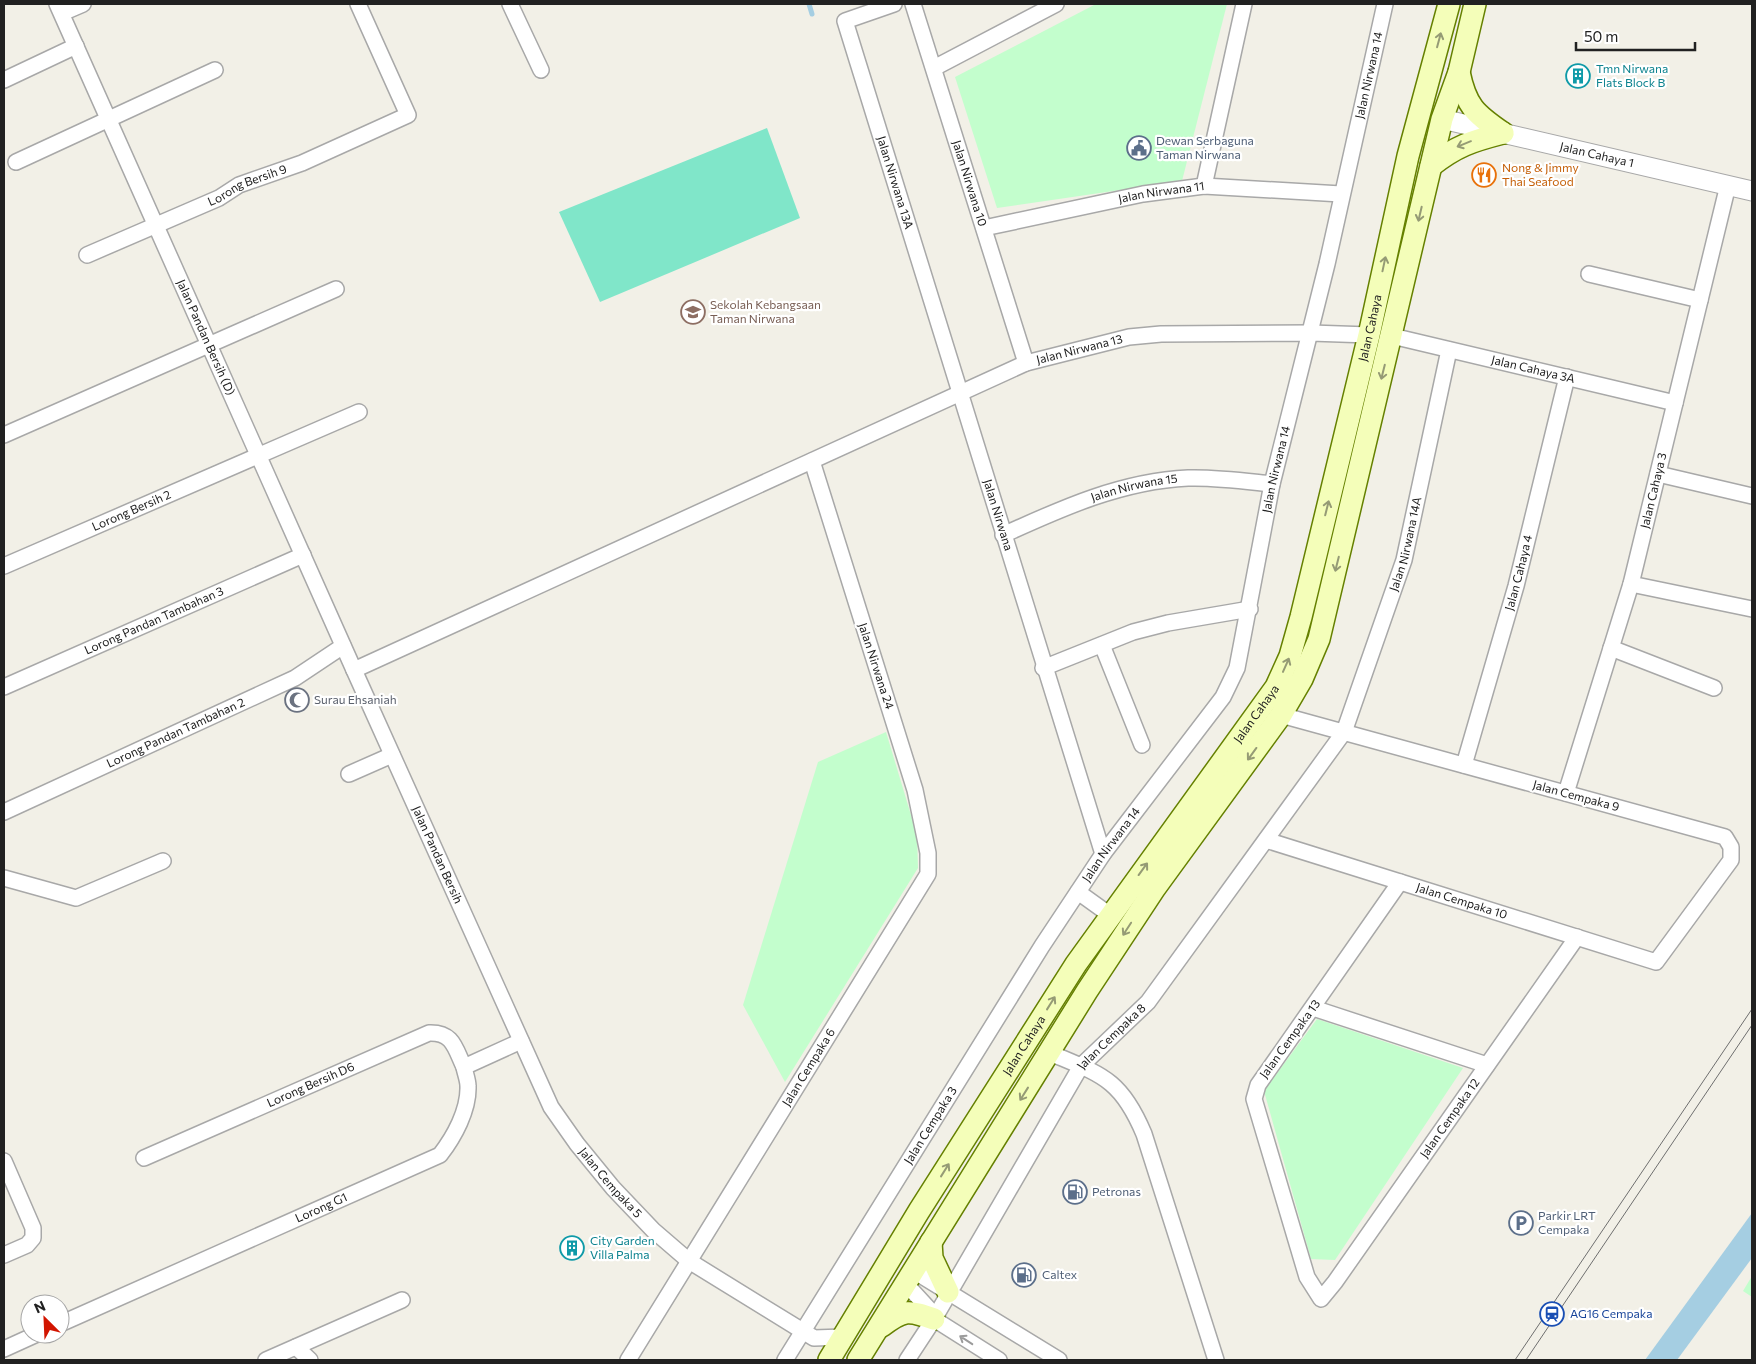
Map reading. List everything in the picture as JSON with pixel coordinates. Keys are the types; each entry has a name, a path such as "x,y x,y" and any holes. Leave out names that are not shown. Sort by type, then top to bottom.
{"main road":[{"name":"Jalan Cahaya","path":"845,1333 919,1211 1076,964 1276,687 1290,656 1301,617 1369,335 1408,156 1449,4"},
{"name":"Jalan Cahaya","path":"858,1360 1154,888 1281,715 1302,678 1319,639 1442,119 1459,72 1475,4"},
{"path":"1459,72 1463,91 1469,106 1480,117 1503,133"},
{"path":"1408,156 1429,127 1442,119 1434,108 1430,96 1430,76"},
{"path":"1431,166 1453,149 1465,143 1503,133"},
{"path":"829,1360 845,1333 870,1308 893,1280 909,1276 906,1253 919,1211"},
{"path":"931,1242 932,1258 948,1292"},
{"path":"878,1329 903,1312 913,1312 934,1319"}],"street":[{"path":"60,9 83,4"},
{"name":"Lorong Bersih 9","path":"86,255 219,198 239,185 302,163 408,115 358,4"},
{"name":"Jalan Nirwana 13A","path":"894,4 845,22 960,394"},
{"name":"Jalan Nirwana 10","path":"913,4 1026,363"},
{"path":"934,68 1056,4"},
{"path":"1204,186 1244,4"},
{"name":"Jalan Nirwana 14","path":"1078,892 1102,854 1223,697 1237,668 1250,609 1272,484 1311,332 1385,4"},
{"path":"515,5 540,70"},
{"name":"Jalan Pandan Bersih (D)","path":"60,9 354,670"},
{"path":"4,80 76,46"},
{"path":"16,162 214,70"},
{"name":"Jalan Cahaya 1","path":"1442,119 1752,191"},
{"name":"Jalan Cahaya 3","path":"1566,793 1631,584 1728,185"},
{"name":"Jalan Nirwana 11","path":"984,228 1143,194 1204,186 1341,194"},
{"path":"1589,274 1700,300"},
{"path":"4,435 336,289"},
{"name":"Jalan Nirwana 13","path":"354,670 1026,363 1129,337 1161,334 1311,332 1369,335"},
{"name":"Jalan Cahaya 3A","path":"1392,336 1675,403"},
{"name":"Jalan Nirwana 14A","path":"1344,732 1404,560 1449,350"},
{"name":"Jalan Cahaya 4","path":"1464,765 1516,586 1566,377"},
{"name":"Jalan Nirwana","path":"960,394 1044,668"},
{"name":"Lorong Bersih 2","path":"4,566 359,412"},
{"name":"Jalan Nirwana 24","path":"812,461 915,790 928,852 928,874"},
{"path":"1658,474 1752,496"},
{"name":"Jalan Nirwana 15","path":"1003,535 1067,506 1148,482 1188,478 1225,478 1272,484"},
{"name":"Lorong Pandan Tambahan 3","path":"4,687 303,555"},
{"path":"1631,584 1752,609"},
{"path":"1102,854 1044,668 1133,632 1250,609"},
{"path":"1102,645 1142,745"},
{"name":"Lorong Pandan Tambahan 2","path":"4,812 295,678 343,646"},
{"path":"1611,648 1714,688"},
{"name":"Jalan Pandan Bersih","path":"354,670 521,1042"},
{"name":"Jalan Cempaka 9","path":"1281,715 1725,837 1731,847 1731,860 1656,962"},
{"name":"Jalan Cempaka 8","path":"907,1360 934,1319 1081,1066 1148,1002 1344,732"},
{"path":"349,774 392,755"},
{"name":"Jalan Cempaka 10","path":"1266,840 1656,962"},
{"path":"4,878 76,898 163,861"},
{"name":"Jalan Cempaka 6","path":"628,1360 928,874"},
{"name":"Jalan Cempaka 13","path":"1321,1299 1307,1277 1254,1099 1258,1085 1400,882"},
{"path":"1078,892 1110,915"},
{"name":"Jalan Cempaka 3","path":"785,1360 809,1334 1036,954 1078,892"},
{"name":"Jalan Cempaka 12","path":"1321,1299 1335,1282 1577,938"},
{"path":"1313,1008 1487,1065"},
{"name":"Lorong Bersih D6","path":"144,1158 429,1033 441,1032 451,1039 464,1067"},
{"path":"464,1067 521,1042"},
{"name":"Jalan Cempaka 5","path":"521,1042 551,1107 577,1144 613,1188 646,1223 689,1261 809,1334"},
{"path":"1050,1052 1103,1077 1114,1085 1133,1109 1144,1134 1216,1360"},
{"name":"Lorong G1","path":"70,1320 440,1155 452,1139 465,1108 468,1086 464,1067"},
{"path":"4,1162 33,1228 33,1238 27,1245 4,1255"},
{"path":"909,1276 948,1292 1059,1360"},
{"path":"909,1276 934,1319 999,1360"},
{"path":"266,1360 402,1300"},
{"path":"822,1360 809,1334 845,1333"},
{"path":"4,1349 20,1342"},
{"path":"296,1347 310,1360"}],"green space":[{"path":"1096,4 1227,4 1182,181 997,208 955,77"},
{"path":"767,128 800,218 600,302 559,212"},
{"path":"886,732 917,835 918,868 785,1082 743,1005 818,762"},
{"path":"1317,1019 1463,1068 1335,1260 1311,1259 1264,1091"},
{"path":"1752,1276 1752,1297 1743,1291"}],"water":[{"path":"1752,1213 1752,1258 1677,1360 1645,1360"}],"waterway":[{"path":"809,4 812,14"}],"tram line":[{"path":"1515,1360 1752,1009"},
{"path":"1526,1360 1752,1025"}],"place":[{"name":"Tmn Nirwana Flats Block B","path":"1578,76"},
{"name":"Dewan Serbaguna Taman Nirwana","path":"1139,148"},
{"name":"Nong & Jimmy Thai Seafood","path":"1484,175"},
{"name":"Sekolah Kebangsaan Taman Nirwana","path":"693,312"},
{"name":"Surau Ehsaniah","path":"297,700"},
{"name":"Petronas","path":"1075,1192"},
{"name":"Parkir LRT Cempaka","path":"1521,1223"},
{"name":"City Garden Villa Palma","path":"572,1248"},
{"name":"Caltex","path":"1024,1275"},
{"name":"AG16 Cempaka","path":"1552,1314"}]}
